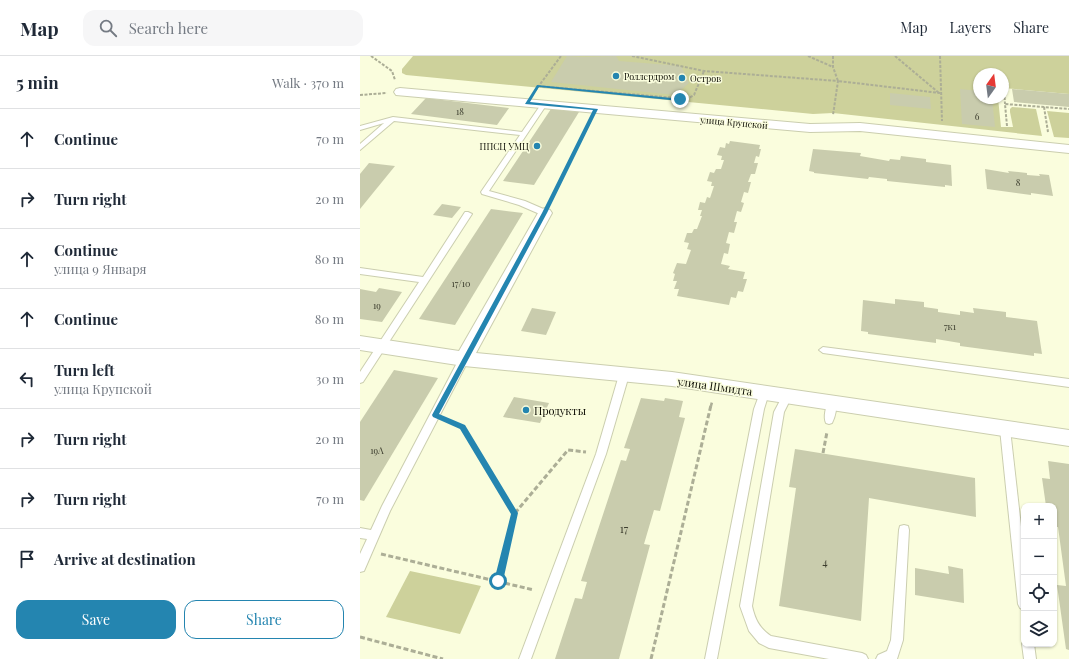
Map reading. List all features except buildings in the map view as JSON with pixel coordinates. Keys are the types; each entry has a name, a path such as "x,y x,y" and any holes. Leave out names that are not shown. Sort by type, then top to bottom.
{"street":[{"name":"улица Крупской","path":"400,92 810,128 833,126 860,127 942,134 1069,149"},
{"path":"464,359 545,213"},
{"name":"улица Шмидта","path":"360,343 464,359 715,385 787,396 831,412 1005,429 1069,438"}],"lane":[{"path":"544,104 485,192 522,203 545,213"},
{"path":"360,128 392,119 524,134"},
{"path":"360,148 392,119"},
{"path":"360,379 468,214"},
{"path":"360,271 425,280"},
{"path":"823,350 1069,383"},
{"path":"360,567 386,510 464,359"},
{"path":"525,659 601,454 624,375"},
{"path":"711,659 759,409 764,393"},
{"path":"787,396 779,412 746,606 749,622 758,635 769,642 862,659"},
{"path":"1005,429 1021,576"},
{"path":"882,659 892,656 897,640 904,530"},
{"path":"360,533 375,535"},
{"path":"1028,647 1030,659"}],"path":[{"path":"527,103 561,56"},
{"path":"632,56 704,71 838,81 940,93"},
{"path":"808,56 833,67"},
{"path":"833,56 833,67 838,81 833,126"},
{"path":"895,56 940,93"},
{"path":"940,56 942,74 940,93 942,134"},
{"path":"538,86 687,99 694,95 704,71"},
{"path":"360,95 400,92"},
{"path":"1007,126 1005,104 1069,109"},
{"path":"1044,107 1051,147"},
{"path":"545,213 596,109"},
{"path":"651,659 715,385"},
{"path":"823,454 831,412"},
{"path":"435,415 463,427 514,513"},
{"path":"498,581 514,513 568,450 601,454"},
{"path":"368,551 548,594"},
{"path":"360,637 443,659"}],"green space":[{"path":"413,56 1069,56 1069,94 1009,89 1009,68 973,68 973,104 999,104 1001,127 1013,127 1010,112 1012,107 1036,109 1042,136 833,113 813,114 406,75 402,73 402,69"},
{"path":"1047,111 1069,113 1069,138 1054,137"},
{"path":"410,571 481,586 460,634 386,617"}],"place":[{"name":"Роллердром","path":"616,76"},
{"name":"Остров","path":"682,78"},
{"name":"ППСЦ УМЦ","path":"537,146"},
{"name":"Продукты","path":"526,410"}],"route":[{"path":"498,581 514,513 463,427 435,415 464,359 545,213 596,109 527,103 538,86 680,99"}]}
